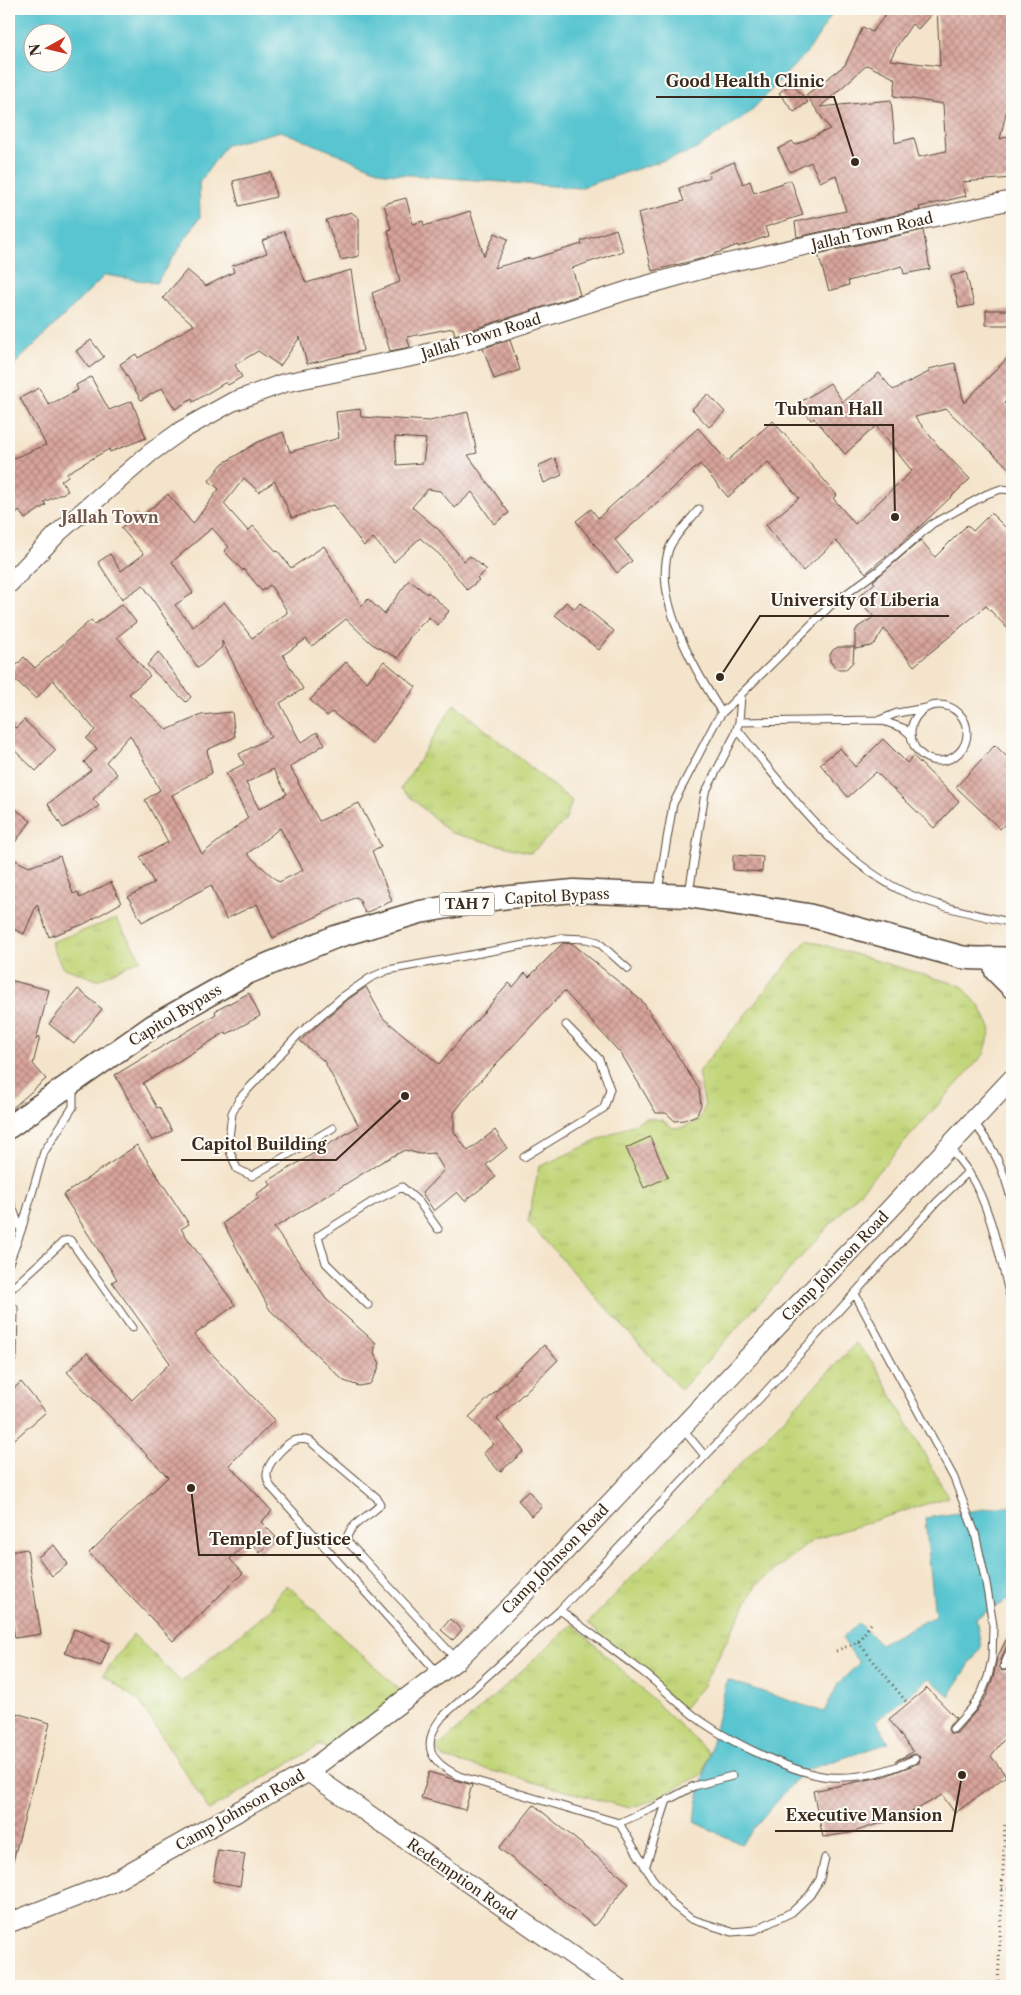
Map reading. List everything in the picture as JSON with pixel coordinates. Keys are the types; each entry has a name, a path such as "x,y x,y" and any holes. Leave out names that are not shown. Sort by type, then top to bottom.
{"highway":[{"name":"Capitol Bypass","path":"9,1127 153,1026 246,973 336,937 420,912 500,898 574,891 657,894 688,896 808,915 1007,968 1012,987"}],"main road":[{"name":"Camp Johnson Road","path":"9,1923 111,1883 308,1772 457,1660 544,1573 1012,1079"}],"street":[{"name":"Jallah Town Road","path":"9,584 59,532 150,452 182,430 232,402 284,383 417,356 468,342 620,293 718,265 1012,200"},
{"name":"Redemption Road","path":"308,1772 616,1986"}],"lane":[{"path":"657,894 673,804 722,713 831,605 879,570 932,524 987,494 1001,489 1012,490"},
{"path":"699,509 669,546 664,565 666,587 670,605 688,654 722,713"},
{"path":"688,896 705,793 738,726 741,696"},
{"path":"738,726 880,720 897,713 942,705 952,708 959,714 966,726 967,735 964,747 950,759 941,761 931,760 919,752 914,744 912,735 914,722 926,708"},
{"path":"880,720 903,728 912,735"},
{"path":"738,726 810,819 840,847 870,871 903,891 953,908 1012,923"},
{"path":"333,1128 252,1176 237,1169 228,1146 232,1113 240,1098 298,1035 340,998 370,978 388,970 562,938 586,938 598,942 628,969"},
{"path":"524,1157 604,1108 610,1089 598,1058 566,1026"},
{"path":"9,1263 21,1231 44,1152 73,1107 73,1082"},
{"path":"973,1122 994,1150 1007,1181 1012,1202"},
{"path":"949,1146 968,1172 990,1222 1012,1304"},
{"path":"732,1776 694,1786 619,1823 459,1776 434,1760 429,1742 433,1728 442,1718 560,1610 760,1398 937,1202 968,1172"},
{"path":"368,1305 326,1263 318,1236 372,1202 402,1187 419,1202 438,1229"},
{"path":"9,1198 21,1231"},
{"path":"9,1291 64,1241 70,1240 132,1328"},
{"path":"855,1294 954,1478 975,1532 993,1625 992,1659 982,1692 972,1708 953,1729"},
{"path":"9,1365 13,1357 14,1308"},
{"path":"682,1428 705,1456"},
{"path":"439,1674 267,1481 268,1467 291,1442 301,1439 310,1441 377,1498 380,1504 378,1507 350,1530 346,1540 457,1660"},
{"path":"560,1610 644,1673 702,1722 728,1739 754,1751 809,1773 829,1777 864,1775 882,1771 915,1759"},
{"path":"1004,1666 1012,1646"},
{"path":"645,1868 667,1800"},
{"path":"619,1823 645,1868 673,1905 691,1919 732,1932 755,1930 792,1912 810,1895 820,1879 825,1858"}],"path":[{"path":"836,1651 858,1642 874,1621"},
{"path":"858,1642 908,1704"},
{"path":"998,1986 1005,1823 1012,1823"},
{"path":"1002,1890 1012,1889"}],"green space":[{"path":"454,704 572,801 565,821 531,853 451,833 401,789"},
{"path":"116,919 141,959 97,980 62,967 51,942"},
{"path":"807,940 962,986 980,1007 991,1030 984,1054 681,1390 528,1222 539,1167 647,1118 662,1120 673,1128 684,1127 699,1120 705,1106 698,1072"},
{"path":"856,1343 875,1365 948,1497 813,1540 756,1585 702,1687 683,1709 588,1623"},
{"path":"287,1585 406,1696 340,1756 320,1745 209,1810 140,1702 103,1675 133,1634 181,1682 272,1608 275,1598"},
{"path":"573,1624 709,1753 703,1774 651,1801 629,1808 444,1758 436,1749"}],"water":[{"path":"9,9 835,9 809,50 749,113 695,150 579,188 385,173 281,131 226,145 199,183 200,217 156,283 105,275 9,370"},
{"path":"1012,1505 1012,1598 976,1618 981,1647 949,1696 929,1678 876,1721 889,1743 803,1771 741,1844 695,1822 697,1804 727,1680 824,1712 838,1684 859,1663 842,1638 859,1623 880,1644 935,1616 925,1518"}],"building":[{"path":"890,9 936,9 918,29 912,24 890,60 940,66 937,9 1012,9 1012,70 1009,85 1012,85 1012,87 1000,139 1012,135 1012,178 962,182 966,196 919,207 920,210 797,237 795,222 846,211 836,175 820,182 811,162 790,172 778,149 792,141 795,145 830,129 806,95 845,65 863,27 872,32","holes":["867,65 896,79 894,96 943,104 946,151 919,157 914,138 895,143 891,100 820,107"]},
{"path":"792,83 808,102 794,112 779,93"},
{"path":"734,162 743,184 750,181 754,193 791,180 803,215 765,227 768,236 704,258 652,271 638,213 684,201 679,188 710,177 708,173"},
{"path":"271,172 276,197 239,206 233,181"},
{"path":"406,198 413,224 423,221 424,226 470,211 484,256 495,233 508,239 494,268 582,244 581,241 616,229 623,251 572,268 580,295 455,335 453,328 407,337 410,347 390,351 372,293 400,282 388,230 391,229 384,204"},
{"path":"351,212 359,218 359,256 341,260 326,220"},
{"path":"923,230 930,269 904,274 902,266 848,281 849,285 829,291 818,254"},
{"path":"284,231 306,283 351,270 363,351 307,364 300,337 280,366 258,351 235,365 242,377 228,385 226,382 193,402 192,399 175,409 162,388 141,400 120,364 136,354 138,358 194,325 163,298 187,270 206,286 234,272 232,266 267,253 262,241"},
{"path":"966,272 974,305 959,308 951,276"},
{"path":"986,310 1009,310 1009,325 986,325"},
{"path":"91,340 104,357 89,368 76,351"},
{"path":"510,340 520,370 494,379 483,348"},
{"path":"1012,353 1012,394 1004,403 1012,411 1012,471 946,409 915,417 939,447 970,479 914,532 866,573 836,541 803,571 766,525 799,498 768,462 728,497 700,464 615,540 632,561 617,573 576,521 591,509 598,518 698,428 727,461 773,421 837,495 833,498 855,524 912,471 876,426 845,454 814,418 811,420 799,403 830,383 843,402 879,373 893,390 929,372 929,369 955,363 964,403"},
{"path":"91,377 109,410 132,401 146,438 110,452 109,449 67,473 68,476 61,481 68,491 44,502 46,505 25,519 19,511 9,520 9,460 46,445 20,398 39,388 49,405 78,390 76,385"},
{"path":"708,394 725,412 709,427 692,409"},
{"path":"360,409 361,417 430,421 468,412 477,453 468,455 509,513 494,524 472,492 455,508 440,491 428,489 412,507 440,531 464,561 470,556 487,570 467,590 440,555 420,538 394,562 373,538 364,546 333,505 292,518 275,481 259,492 244,478 224,504 248,531 253,526 278,551 291,568 324,546 362,606 368,599 384,614 409,580 427,594 428,592 449,611 438,625 429,617 411,635 398,658 372,644 346,619 312,646 306,639 283,655 303,689 280,703 301,743 317,732 325,744 290,767 319,821 359,803 381,846 372,851 392,901 365,913 359,899 356,897 273,938 257,904 226,919 211,885 142,922 128,897 154,883 140,857 168,842 145,800 160,790 130,735 106,762 117,774 93,799 99,806 63,828 48,804 91,770 84,762 97,749 86,739 95,730 53,680 36,699 9,674 24,657 35,668 91,620 95,624 122,604 136,622 117,637 150,676 129,694 167,730 201,715 232,712 235,737 207,750 212,773 172,795 202,854 248,818 226,773 244,764 239,754 271,737 222,641 222,647 198,668 143,585 122,599 98,562 110,554 121,571 144,554 121,528 136,514 140,518 168,494 193,524 219,489 209,481 222,464 258,442 283,432 290,452 339,438 336,412","holes":["395,437 426,439 423,463 397,465","212,528 229,547 224,551 243,571 244,569 262,591 270,585 287,613 252,638 224,602 193,627 175,605 193,593 172,562","273,769 287,794 259,809 246,783","280,828 303,870 279,882 247,854"]},
{"path":"555,458 562,475 544,483 538,466"},
{"path":"991,513 1012,534 1012,633 986,606 914,666 884,629 871,646 855,649 855,632 858,627 874,617 857,598 875,583 873,581 921,540 935,557 967,525 973,531"},
{"path":"566,602 575,609 580,603 614,631 599,650 555,615"},
{"path":"838,647 854,647 853,662 846,669 836,669 830,661 830,655"},
{"path":"158,652 191,697 186,702 147,665"},
{"path":"384,661 416,687 372,744 332,712 327,716 310,700 346,662 367,682"},
{"path":"24,720 56,750 36,771 9,745 9,723 16,728"},
{"path":"883,739 907,763 913,756 959,801 934,828 876,772 848,797 820,764 840,748 855,767"},
{"path":"995,745 1012,762 1012,817 1000,829 956,787"},
{"path":"9,804 31,821 9,850"},
{"path":"733,855 763,857 762,872 733,870"},
{"path":"60,856 73,894 78,892 80,898 111,882 121,903 84,924 49,937 37,904 24,934 9,927 9,857 29,867"},
{"path":"563,943 573,944 643,1002 699,1089 701,1105 697,1115 675,1121 666,1113 656,1113 622,1055 564,991 469,1093 454,1113 454,1132 468,1151 495,1130 507,1148 486,1165 496,1177 465,1201 457,1192 434,1211 422,1193 444,1170 434,1153 420,1154 405,1150 383,1161 274,1228 326,1299 376,1343 374,1353 380,1363 370,1384 359,1386 344,1381 270,1310 223,1223 259,1198 256,1194 271,1185 268,1181 359,1126 324,1061 300,1041 344,1002 366,987 383,1018 439,1064 509,983 513,987 525,973 529,977"},
{"path":"9,980 49,990 36,1040 40,1036 33,1064 46,1079 9,1111"},
{"path":"78,989 102,1009 74,1044 49,1024"},
{"path":"249,993 260,1016 227,1034 226,1032 143,1083 172,1131 152,1141 115,1075 216,1014 215,1011"},
{"path":"650,1137 668,1177 644,1188 626,1148"},
{"path":"137,1145 189,1224 181,1229 235,1305 194,1335 275,1420 229,1465 272,1511 261,1522 276,1537 260,1553 249,1541 230,1559 243,1573 173,1641 89,1553 168,1477 67,1372 87,1353 132,1400 170,1363 112,1282 117,1279 63,1195"},
{"path":"544,1345 558,1360 497,1419 524,1451 500,1472 483,1453 494,1444 469,1417"},
{"path":"21,1382 46,1412 9,1444 9,1393"},
{"path":"529,1491 542,1507 531,1516 518,1500"},
{"path":"54,1545 68,1564 52,1576 38,1557"},
{"path":"27,1549 41,1634 15,1638 9,1601 9,1552"},
{"path":"450,1619 462,1630 453,1640 441,1630"},
{"path":"1012,1628 1012,1641 1007,1644 999,1666 1002,1671 1007,1670 1012,1660 1012,1729 991,1756 1006,1776 955,1813 942,1795 912,1812 891,1820 850,1833 823,1837 813,1791 885,1776 919,1763 920,1757 915,1754 895,1761 913,1752 889,1719 927,1688 956,1718 948,1730 951,1734 957,1733 987,1695 997,1658"},
{"path":"74,1629 110,1643 101,1666 65,1653"},
{"path":"9,1711 50,1723 13,1861 9,1861"},
{"path":"429,1772 472,1785 465,1810 421,1798"},
{"path":"534,1805 629,1883 594,1926 499,1848"},
{"path":"218,1850 245,1854 240,1886 213,1881"}],"place":[{"name":"Good Health Clinic","path":"855,162"},
{"name":"Tubman Hall","path":"895,517"},
{"name":"University of Liberia","path":"720,677"},
{"name":"Capitol Building","path":"405,1096"},
{"name":"Temple of Justice","path":"191,1488"},
{"name":"Executive Mansion","path":"962,1775"}],"district":[{"name":"Jallah Town","path":"110,517"}]}
